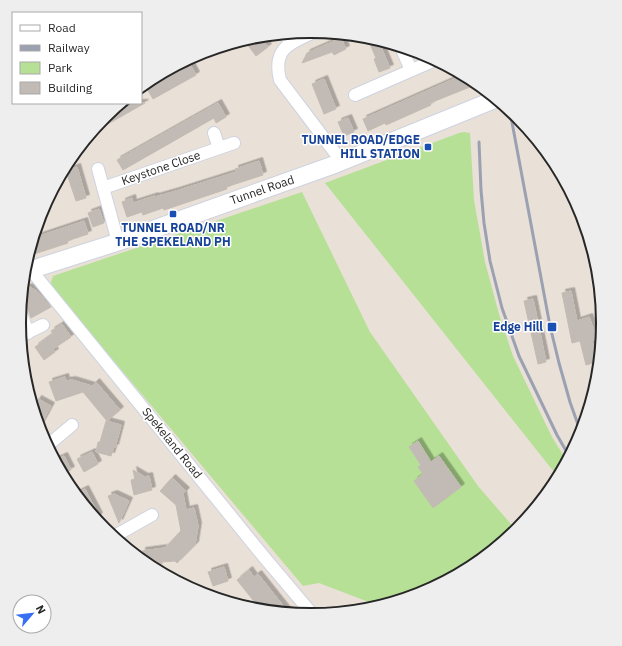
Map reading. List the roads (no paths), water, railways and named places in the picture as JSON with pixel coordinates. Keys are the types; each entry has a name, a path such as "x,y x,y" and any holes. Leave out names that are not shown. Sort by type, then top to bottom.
{"main road":[{"name":"Tunnel Road","path":"31,270 118,242 339,163 490,102"}],"street":[{"path":"287,39 278,60 277,70 280,80 339,163"},
{"path":"403,53 411,70"},
{"path":"355,95 428,63"},
{"path":"214,133 219,148"},
{"name":"Keystone Close","path":"103,188 234,143"},
{"path":"98,169 118,242"},
{"name":"Spekeland Road","path":"30,274 307,608"},
{"path":"27,333 43,325"},
{"path":"52,442 72,425"},
{"path":"119,534 152,515"}],"railway":[{"path":"512,120 550,326 570,402 578,423"},
{"path":"479,142 484,223 490,261 502,308 519,356 566,451"}],"place":[{"name":"TUNNEL ROAD/EDGE HILL STATION","path":"428,147"},
{"name":"TUNNEL ROAD/NR THE SPEKELAND PH","path":"173,214"},
{"name":"Edge Hill","path":"552,327"}]}
